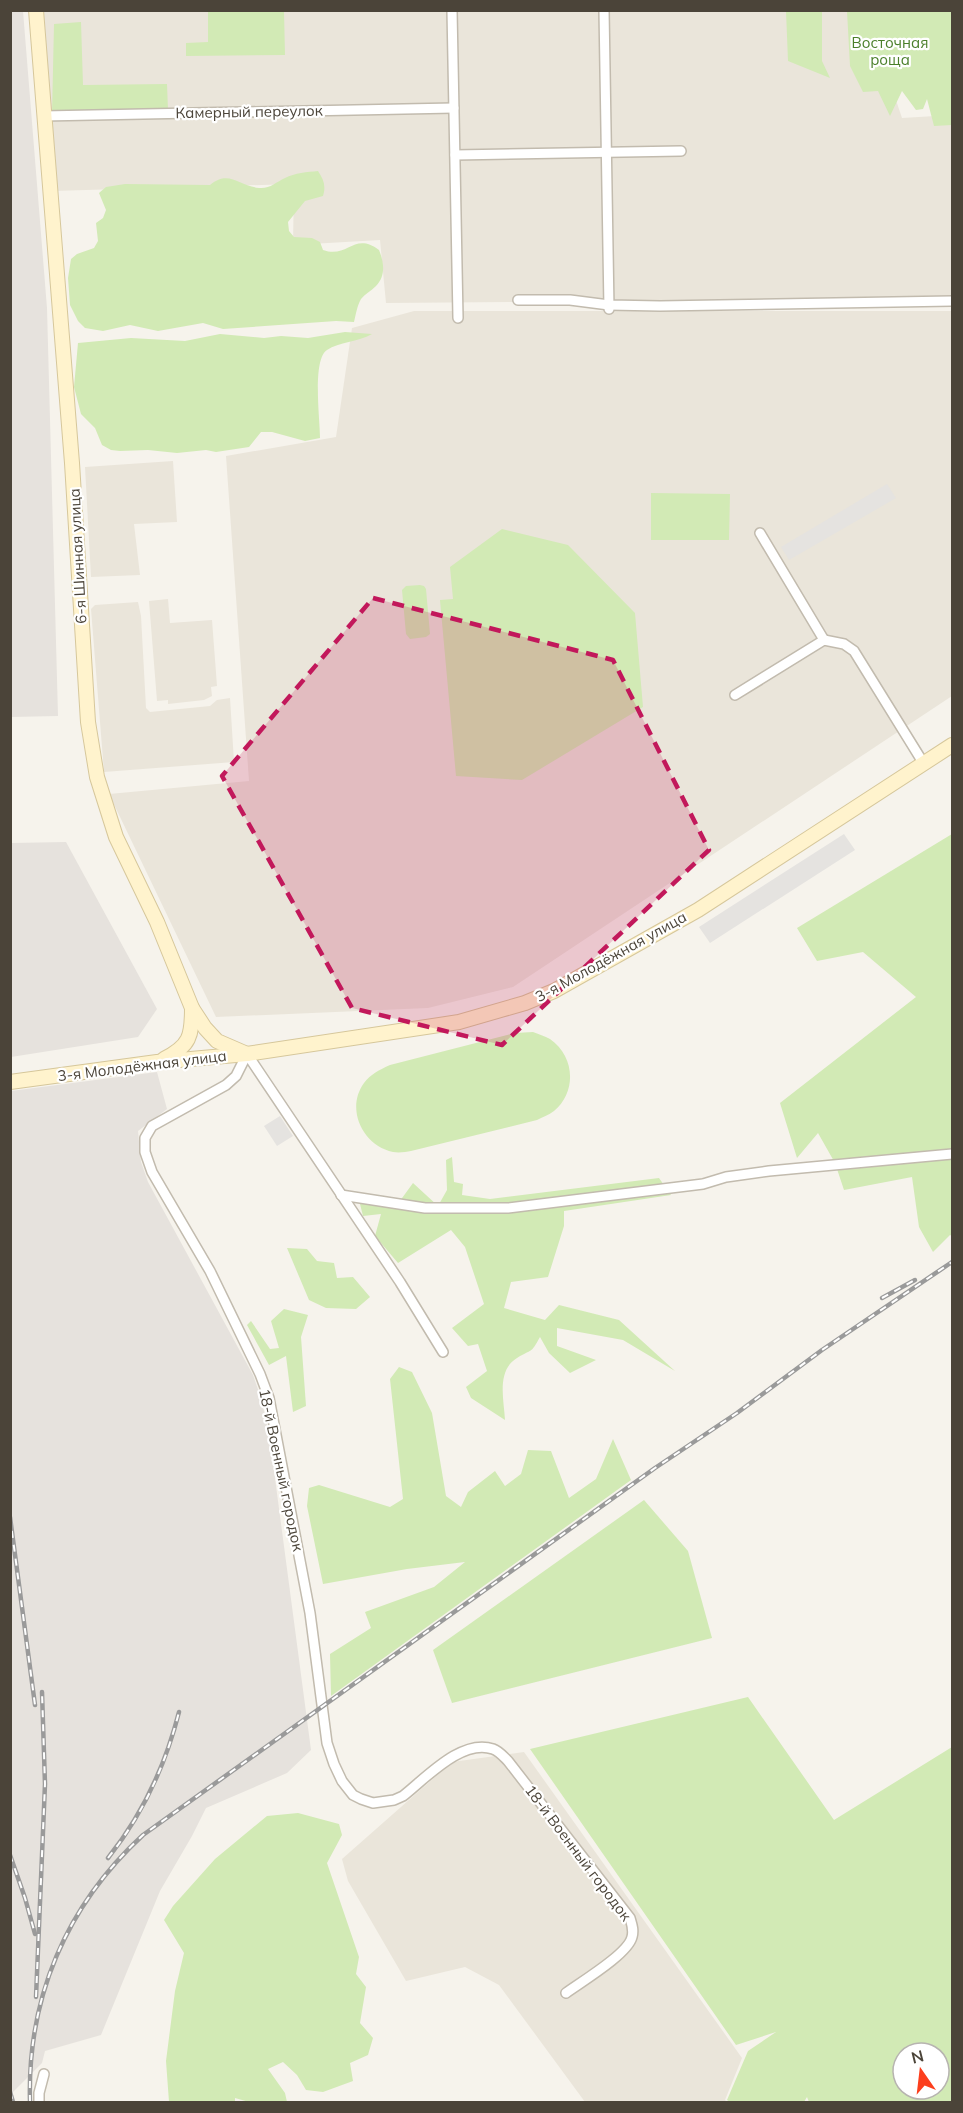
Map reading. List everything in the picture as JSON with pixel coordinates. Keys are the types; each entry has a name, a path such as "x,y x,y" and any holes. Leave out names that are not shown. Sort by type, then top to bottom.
{"main road":[{"name":"6-я Шинная улица","path":"36,10 72,463 92,756 99,788 116,837 157,922 192,1008 217,1041 247,1054"},
{"name":"3-я Молодёжная улица","path":"10,1082 157,1062 247,1054 459,1022 525,1004 554,991 698,910 952,745"},
{"path":"157,1062 178,1052 189,1039 192,1029 192,1008"}],"street":[{"path":"452,10 458,318"},
{"path":"603,10 609,307"},
{"name":"Камерный переулок","path":"43,116 454,108"},
{"path":"455,155 681,151"},
{"path":"518,300 570,300 609,307 952,301"},
{"path":"760,533 824,640"},
{"path":"735,695 824,640 844,644 854,651 924,764"},
{"path":"247,1054 400,1282 443,1352"},
{"name":"18-й Военный городок","path":"247,1054 236,1076 226,1085 152,1125 145,1138 145,1152 152,1172 210,1271 260,1374 268,1398 311,1623 327,1743 334,1764 352,1795 374,1803 403,1796 455,1755 470,1747 480,1746 496,1750 508,1761 616,1899 630,1918 633,1928 627,1949 566,1994"},
{"path":"341,1196 425,1208 508,1208 703,1184 726,1177 769,1170 952,1154"},
{"path":"39,2103 44,2074"}],"highlighted area":[{"path":"373,598 613,660 709,850 502,1045 352,1008 222,776"}],"shaded area":[{"path":"10,11 23,11 47,308 58,716 11,717"},
{"path":"44,11 866,11 902,118 952,115 952,298 386,303 380,240 293,245 294,184 52,191"},
{"path":"414,311 952,311 952,696 513,987 428,1008 216,1017 109,794 249,781 226,456 336,437 352,328"},
{"path":"173,461 177,522 134,524 140,575 91,577 85,467"},
{"path":"887,484 896,498 789,560 781,547"},
{"path":"168,599 170,623 212,620 217,686 211,687 212,696 204,700 168,704 168,700 157,701 149,601"},
{"path":"138,602 141,616 146,708 150,712 210,706 217,700 230,698 234,762 104,772 91,609 95,605"},
{"path":"844,834 855,850 710,943 699,927"},
{"path":"66,842 157,1009 138,1037 11,1057 11,843"},
{"path":"157,1072 167,1109 138,1131 141,1162 148,1182 253,1375 261,1398 269,1433 311,1750 287,1773 206,1808 160,1891 101,2035 45,2051 42,2063 11,2094 11,1091"},
{"path":"280,1116 293,1136 277,1146 264,1126"},
{"path":"524,1752 742,2058 725,2100 727,2102 585,2102 499,1985 465,1967 406,1981 348,1881 342,1859 452,1762"}],"green space":[{"path":"208,11 284,11 285,55 186,56 186,43 208,42"},
{"name":"Восточная роща","path":"786,11 822,11 822,61 830,78 788,61"},
{"name":"Восточная роща","path":"847,11 952,11 952,125 934,126 927,99 923,109 916,110 902,91 890,116 878,91 863,92 850,66"},
{"path":"81,22 83,85 167,84 168,110 52,114 54,24"},
{"path":"318,171 324,183 323,196 305,201 288,222 289,231 294,237 312,238 320,242 323,250 332,252 363,243 379,250 383,273 376,286 361,299 354,322 336,321 223,329 203,323 158,331 130,325 103,331 85,328 78,321 70,305 68,278 71,259 77,254 94,248 98,241 96,223 103,218 106,210 99,193 106,187 125,184 210,185 217,180 229,178 252,187 263,188 293,175"},
{"path":"345,332 372,334 332,347 322,356 318,377 320,438 305,441 272,432 261,432 249,447 216,452 206,450 177,453 111,450 102,445 95,428 81,414 74,387 78,343 131,338 185,341 220,334 264,338 281,336 308,338"},
{"path":"651,493 730,494 729,540 651,540"},
{"path":"502,529 568,545 635,613 643,707 522,780 456,776 440,600 453,599 450,567"},
{"path":"420,585 426,589 430,634 426,637 410,639 406,634 402,590 406,586"},
{"path":"952,834 952,1236 950,1235 933,1252 919,1227 912,1177 844,1190 835,1163 818,1133 797,1158 780,1103 916,997 863,952 817,961 797,928"},
{"path":"533,1032 550,1039 558,1046 568,1064 570,1074 567,1094 550,1114 537,1120 402,1152 382,1148 373,1142 360,1125 356,1104 364,1083 372,1075 390,1065 515,1033"},
{"path":"452,1157 454,1182 463,1184 462,1195 490,1199 659,1178 671,1195 564,1211 564,1226 548,1277 511,1282 504,1308 545,1320 559,1305 619,1320 675,1371 623,1340 557,1328 557,1346 596,1360 570,1373 549,1353 540,1337 533,1349 517,1358 506,1370 503,1386 505,1420 471,1398 466,1387 487,1371 478,1344 468,1346 452,1328 484,1304 465,1247 451,1230 398,1263 375,1236 381,1214 363,1216 357,1192 397,1205 413,1183 438,1206 447,1190 446,1160"},
{"path":"287,1248 307,1249 317,1261 334,1263 337,1278 353,1277 370,1297 356,1309 326,1308 309,1300"},
{"path":"284,1309 308,1315 301,1337 306,1406 293,1412 286,1356 269,1365 247,1325 251,1321 270,1349 279,1348 271,1321"},
{"path":"399,1367 412,1372 432,1413 446,1496 461,1507 468,1492 495,1471 505,1486 521,1474 528,1450 551,1451 569,1498 596,1479 613,1439 631,1480 331,1696 330,1654 371,1628 365,1612 434,1587 465,1562 407,1569 323,1584 307,1506 309,1488 319,1485 390,1507 403,1499 390,1379"},
{"path":"644,1500 688,1551 712,1638 452,1703 433,1650"},
{"path":"748,1697 834,1820 952,1747 952,2102 809,2102 807,2097 804,2102 730,2102 727,2100 748,2051 776,2032 736,2045 530,1749"},
{"path":"298,1813 339,1824 342,1835 327,1863 359,1957 356,1974 366,1987 360,2023 373,2038 368,2055 350,2063 353,2081 323,2092 306,2090 297,2075 283,2062 268,2069 285,2093 287,2102 249,2102 235,2098 235,2102 169,2102 166,2061 175,1991 184,1953 164,1920 173,1906 215,1859 267,1816"}],"railway":[{"path":"30,2102 31,2064 36,2026 44,1991 56,1956 92,1892 143,1835 655,1468 952,1262"},
{"path":"882,1298 915,1280"},
{"path":"10,1517 35,1705"},
{"path":"36,1997 45,1784 42,1692"},
{"path":"108,1858 132,1824 160,1771 179,1712"},
{"path":"10,1855 35,1934"},
{"path":"10,2092 13,2102"}]}
